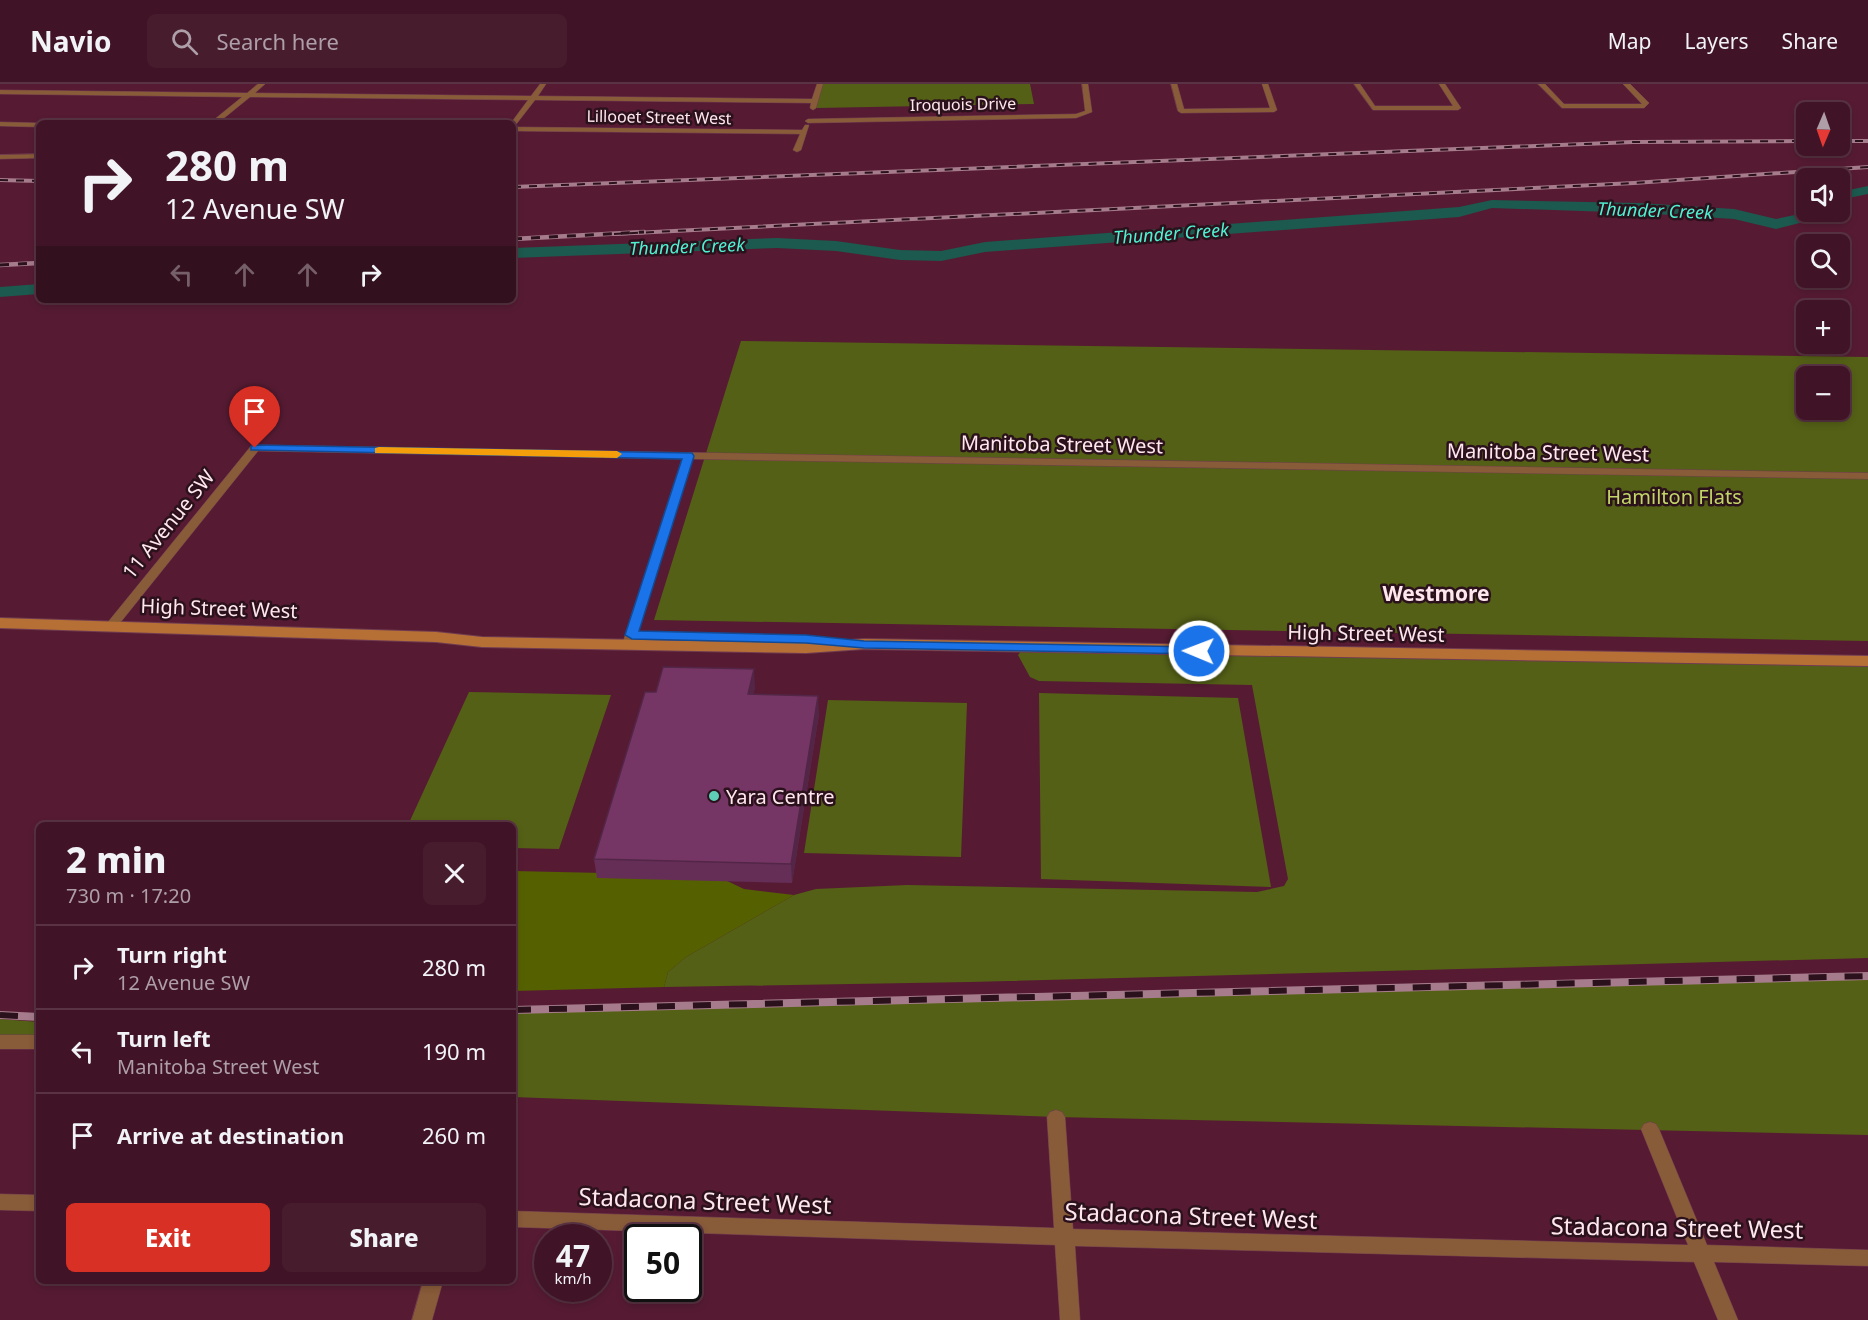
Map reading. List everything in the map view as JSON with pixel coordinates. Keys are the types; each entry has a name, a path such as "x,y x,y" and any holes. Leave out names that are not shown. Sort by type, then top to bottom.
{"main road":[{"name":"High Street West","path":"0,623 436,637 482,642 630,640 806,648 864,644 1868,662"}],"street":[{"path":"218,120 262,84"},
{"path":"516,123 543,84"},
{"path":"797,150 820,84"},
{"name":"Iroquois Drive","path":"808,121 1076,116 1089,112 1085,84"},
{"path":"1174,84 1181,111 1198,112 1274,110 1265,84"},
{"path":"1357,84 1373,108 1458,108 1442,84"},
{"path":"1541,84 1562,106 1644,106 1646,103 1626,84"},
{"path":"0,92 815,101"},
{"path":"0,124 36,125"},
{"name":"Lillooet Street West","path":"516,127 805,132"},
{"path":"0,156 36,156"},
{"name":"Manitoba Street West","path":"255,448 1868,476"},
{"name":"11 Avenue SW","path":"112,625 255,448"},
{"path":"630,640 688,456"},
{"path":"0,1042 36,1042"},
{"path":"1056,1116 1070,1320"},
{"path":"1650,1129 1728,1320"},
{"path":"0,1202 36,1203"},
{"name":"Stadacona Street West","path":"516,1219 1065,1237 1868,1258"},
{"path":"422,1320 433,1284"}],"green space":[{"path":"821,84 1030,84 1034,104 816,108"},
{"name":"Hamilton Flats","path":"741,341 1868,357 1868,641 654,620"},
{"path":"1023,649 1868,663 1868,958 969,982 664,987 668,972 686,957 794,895 816,889 907,885 1257,892 1284,886 1288,879 1252,685 1039,681 1030,677 1018,655"},
{"path":"469,692 611,695 559,849 516,848 516,822 409,822"},
{"path":"1039,693 1238,698 1271,887 1041,879"},
{"path":"828,700 967,703 961,857 804,853"},
{"path":"516,871 725,880 744,889 794,895 686,957 668,972 664,987 516,991"},
{"path":"1868,978 1868,1135 1056,1117 516,1097 516,1012"},
{"path":"0,1019 36,1022 36,1042 0,1042"}],"building":[{"name":"Yara Centre","path":"663,667 754,669 748,694 818,696 791,864 594,859 645,692 656,692"}],"waterway":[{"name":"Thunder Creek","path":"1850,194 1868,190"},
{"name":"Thunder Creek","path":"516,253 777,243 836,246 900,255 941,256 985,247 1459,212 1492,204 1639,208 1734,214 1776,224 1796,219"},
{"name":"Thunder Creek","path":"0,292 36,289"}],"railway":[{"path":"516,187 1633,142 1796,141"},
{"path":"1850,141 1868,141"},
{"path":"614,234 1634,183 1868,167"},
{"path":"0,180 36,181"},
{"path":"516,239 644,232"},
{"path":"0,265 36,263"},
{"path":"516,1010 1868,976"},
{"path":"0,1015 36,1017"}],"slow traffic":[{"path":"379,450 617,454"}],"place":[{"name":"Yara Centre","path":"714,796"}],"district":[{"name":"Westmore","path":"1436,593"}],"route":[{"path":"255,448 688,456 632,635 806,639 864,644 1199,651"}]}
